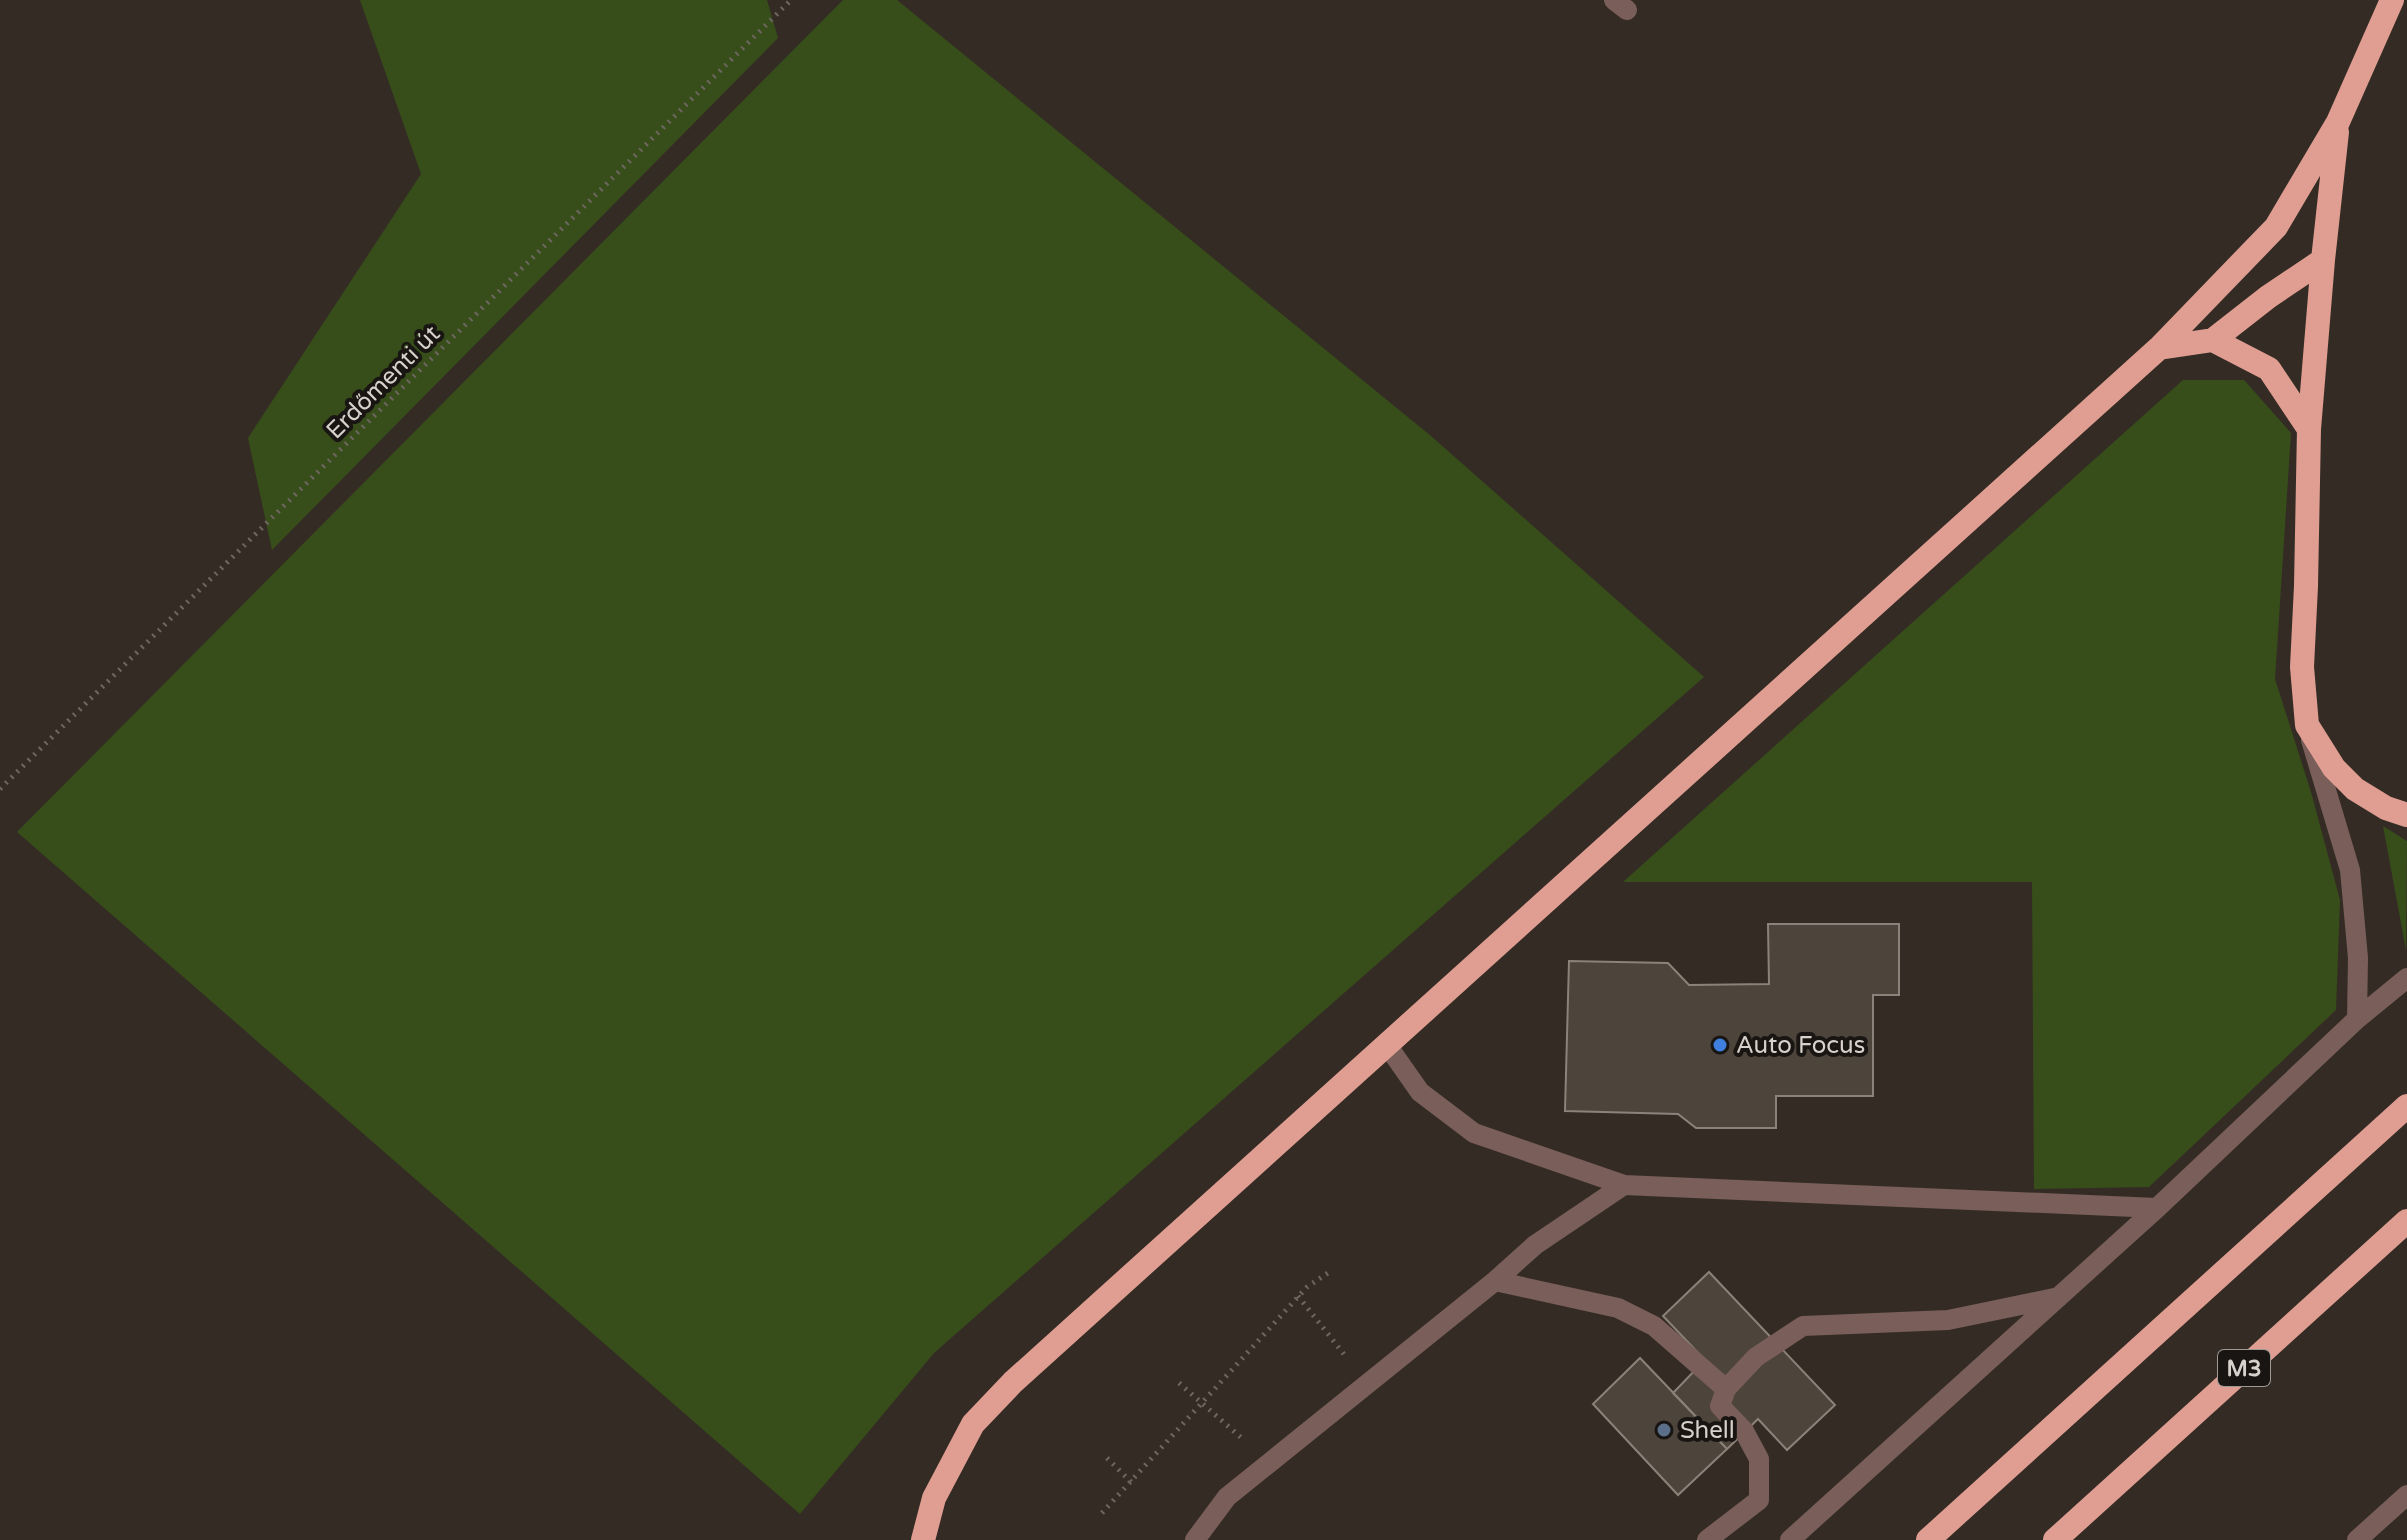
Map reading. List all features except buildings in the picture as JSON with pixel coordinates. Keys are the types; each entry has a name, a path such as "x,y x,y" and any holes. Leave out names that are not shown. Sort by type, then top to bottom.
{"highway":[{"path":"923,1540 934,1498 973,1424 1013,1382 2159,348 2276,227 2338,122 2392,0"},
{"path":"2338,122 2309,429 2302,667 2307,725 2334,768 2355,789 2386,808 2407,815"},
{"path":"2159,348 2213,340 2268,297 2323,260"},
{"path":"2213,340 2269,369 2309,429"},
{"path":"1928,1540 2407,1106"},
{"name":"M3","path":"2055,1540 2407,1221"}],"lane":[{"path":"2307,725 2350,870 2358,958 2357,1019"},
{"path":"1790,1540 2157,1208 2357,1019 2407,978"},
{"path":"1387,1045 1420,1092 1474,1133 1624,1185 2157,1208"},
{"path":"1195,1540 1227,1497 1495,1281 1535,1245 1624,1185"},
{"path":"1495,1281 1618,1308 1654,1326 1726,1389"},
{"path":"1707,1540 1759,1500 1759,1459 1744,1431 1720,1406 1726,1389 1756,1357 1803,1326 1948,1320 2059,1297"},
{"path":"2357,1540 2407,1495"}],"path":[{"name":"Erdőmenti út","path":"0,789 791,0"},
{"path":"1102,1513 1298,1296 1328,1273"},
{"path":"1298,1296 1367,1384"},
{"path":"1179,1383 1270,1462"},
{"path":"1107,1458 1131,1482"}],"green space":[{"path":"360,0 767,0 778,38 272,550 248,438 421,174"},
{"path":"843,0 897,0 1431,436 1704,677 934,1353 800,1514 17,832"},
{"path":"2183,380 2244,380 2291,433 2275,679 2311,792 2340,900 2336,1010 2149,1187 2034,1189 2032,882 1623,882"},
{"path":"2383,826 2407,841 2406,950"}],"place":[{"name":"Auto Focus","path":"1720,1045"},
{"name":"Shell","path":"1664,1430"}]}
